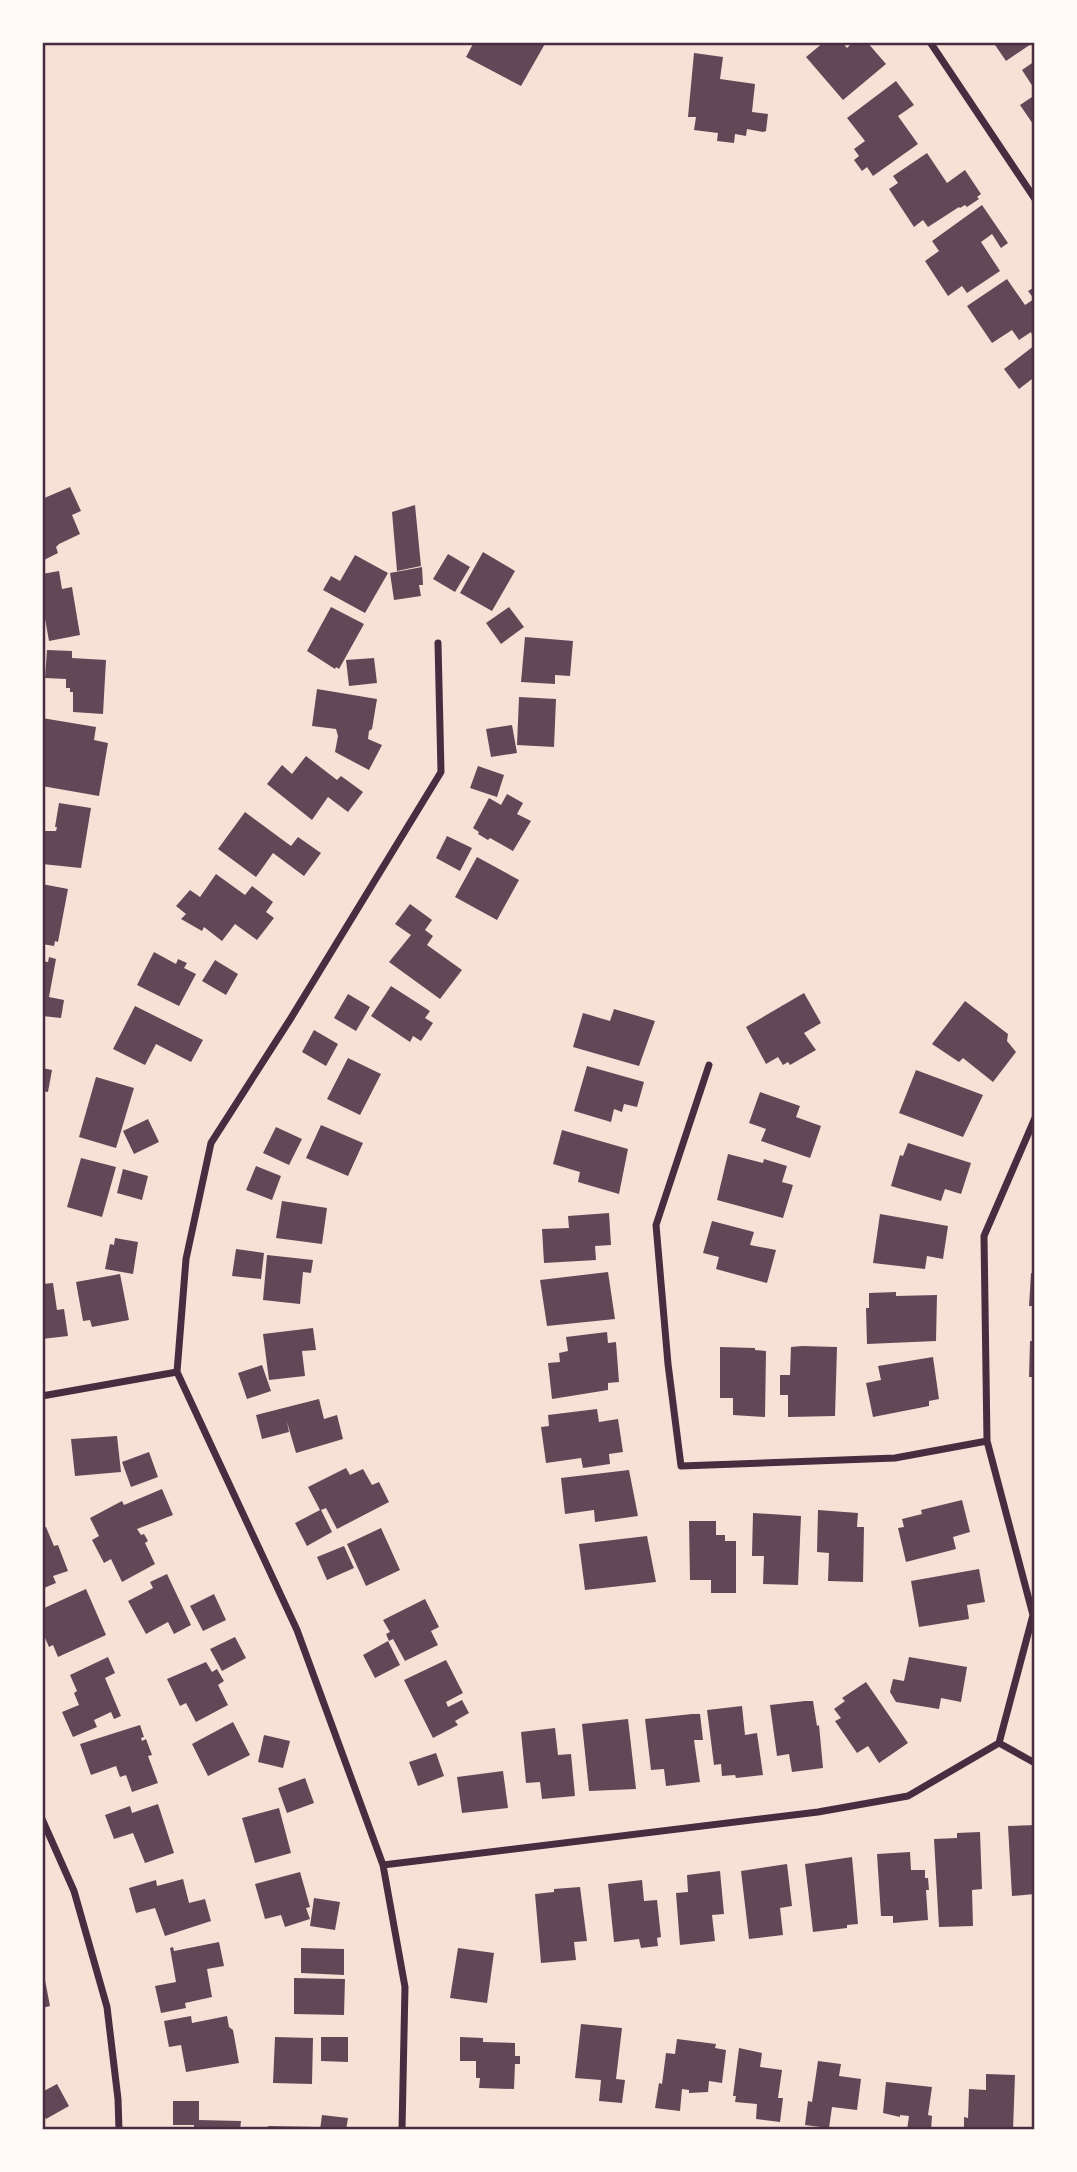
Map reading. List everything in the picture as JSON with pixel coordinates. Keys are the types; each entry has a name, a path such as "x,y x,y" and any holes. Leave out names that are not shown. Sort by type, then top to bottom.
{"street":[{"path":"930,42 1035,199"},
{"path":"401,2130 405,1987 383,1864 297,1630 177,1373 186,1258 211,1143 291,1018 441,772 438,643"},
{"path":"709,1065 656,1225 668,1364 681,1466 895,1458 987,1441"},
{"path":"383,1864 818,1812 908,1796 999,1743 1033,1615 987,1441 984,1236 1035,1118"},
{"path":"42,1396 177,1373"},
{"path":"999,1743 1035,1763"},
{"path":"42,1819 74,1891 107,2007 119,2130"}],"building":[{"path":"474,42 546,42 521,86 466,57"},
{"path":"824,42 842,42 847,48 853,42 867,42 886,64 843,100 806,57"},
{"path":"993,42 1034,42 1006,61"},
{"path":"694,53 723,57 720,79 755,84 752,112 768,114 766,131 747,129 746,136 735,134 734,143 717,141 718,133 694,130 696,117 688,117"},
{"path":"1035,61 1035,90 1022,70"},
{"path":"896,81 914,105 898,116 918,144 873,176 867,167 862,171 854,160 859,156 854,149 865,141 847,118"},
{"path":"1035,95 1035,127 1020,105"},
{"path":"927,153 947,183 965,170 981,194 977,197 979,199 967,207 959,207 928,227 923,220 914,227 889,189 898,183 893,176"},
{"path":"982,205 1008,243 1001,248 992,234 981,242 1000,271 967,293 962,286 948,296 925,261 939,251 932,241"},
{"path":"1007,279 1025,305 1034,299 1028,291 1033,288 1035,291 1035,333 1032,335 1031,332 1019,340 1012,330 992,343 967,306"},
{"path":"1035,345 1035,383 1032,379 1019,389 1004,369"},
{"path":"70,487 81,511 72,515 80,534 59,544 56,547 58,553 42,561 42,499"},
{"path":"415,505 421,566 397,571 392,512"},
{"path":"483,552 515,571 492,611 460,593"},
{"path":"448,554 470,567 455,592 433,579"},
{"path":"355,555 388,573 365,613 323,590 331,576 340,581"},
{"path":"422,567 423,585 419,585 421,596 394,600 390,573"},
{"path":"59,571 62,589 72,587 80,635 49,641 42,602 42,574"},
{"path":"331,607 364,624 339,669 307,651"},
{"path":"509,607 524,627 501,644 486,623"},
{"path":"525,637 573,641 570,676 555,675 555,684 521,682"},
{"path":"47,650 72,651 72,658 106,660 103,714 73,712 73,692 66,688 66,679 45,678"},
{"path":"374,658 377,683 349,686 346,660"},
{"path":"317,689 377,699 368,739 382,745 369,770 335,752 338,736 336,729 312,726"},
{"path":"519,697 556,699 554,747 517,745"},
{"path":"42,718 96,727 94,740 108,743 99,796 42,786"},
{"path":"512,725 517,753 491,757 486,729"},
{"path":"306,756 337,780 341,776 363,792 348,812 328,797 312,820 267,784 282,765 292,774"},
{"path":"478,766 504,775 497,797 470,788"},
{"path":"507,794 523,803 517,814 531,821 513,851 490,838 488,840 473,828 489,798 501,805"},
{"path":"59,803 91,808 81,868 42,864 42,831 56,831"},
{"path":"245,812 291,846 298,837 321,853 304,876 273,853 256,877 218,849"},
{"path":"447,836 472,848 460,871 436,858"},
{"path":"477,857 519,880 497,920 455,897"},
{"path":"216,874 245,895 252,886 273,902 266,912 274,918 257,940 235,924 222,941 204,927 202,931 181,919 186,914 176,906 190,890 200,897"},
{"path":"42,884 68,889 58,942 55,941 54,946 42,944"},
{"path":"410,904 432,920 425,930 433,936 427,945 462,970 440,999 389,962 411,935 395,924"},
{"path":"154,952 176,964 178,959 187,963 184,968 196,974 179,1006 137,985"},
{"path":"49,957 56,959 49,997 64,1000 61,1018 42,1016 42,961 48,962"},
{"path":"215,960 238,974 226,995 202,981"},
{"path":"391,986 430,1011 425,1018 433,1023 421,1041 413,1036 410,1042 371,1016"},
{"path":"804,993 821,1023 804,1033 816,1050 790,1065 788,1062 783,1065 778,1057 766,1064 746,1027"},
{"path":"348,994 370,1007 356,1031 334,1018"},
{"path":"965,1001 1008,1034 1007,1041 1016,1052 993,1082 963,1058 959,1062 932,1044"},
{"path":"135,1006 203,1040 191,1062 156,1044 145,1065 113,1049"},
{"path":"614,1009 655,1021 639,1066 573,1047 583,1013 610,1021"},
{"path":"314,1030 338,1044 326,1066 302,1052"},
{"path":"348,1058 381,1074 360,1115 327,1099"},
{"path":"587,1066 644,1082 637,1107 624,1104 622,1112 614,1109 611,1122 574,1111"},
{"path":"42,1068 52,1070 48,1092 42,1091"},
{"path":"916,1070 983,1095 963,1137 899,1113"},
{"path":"96,1077 134,1088 116,1148 79,1137"},
{"path":"760,1092 800,1106 796,1117 821,1126 810,1158 761,1141 766,1129 749,1123"},
{"path":"148,1119 159,1142 134,1154 123,1131"},
{"path":"321,1125 363,1143 348,1176 306,1158"},
{"path":"276,1127 302,1139 289,1165 263,1153"},
{"path":"562,1130 628,1149 619,1194 578,1182 580,1172 553,1164"},
{"path":"908,1143 971,1163 961,1194 945,1189 941,1201 891,1186 900,1155 903,1156"},
{"path":"728,1154 763,1163 764,1159 787,1166 782,1182 793,1185 783,1218 717,1200"},
{"path":"81,1158 116,1167 102,1217 67,1207"},
{"path":"256,1166 281,1176 272,1200 246,1190"},
{"path":"123,1169 148,1176 142,1200 117,1193"},
{"path":"282,1201 327,1208 322,1244 276,1238"},
{"path":"609,1213 611,1245 595,1246 596,1260 544,1263 542,1229 569,1228 568,1216"},
{"path":"880,1214 948,1226 943,1259 927,1256 925,1269 873,1263"},
{"path":"712,1221 754,1232 750,1245 776,1250 767,1283 716,1269 719,1257 703,1253"},
{"path":"115,1238 138,1242 133,1274 105,1269 110,1244 114,1245"},
{"path":"236,1249 264,1253 261,1279 232,1276"},
{"path":"267,1255 313,1260 311,1273 303,1272 300,1304 263,1300"},
{"path":"608,1272 615,1319 547,1326 540,1280"},
{"path":"1031,1273 1035,1274 1035,1306 1029,1306"},
{"path":"120,1274 129,1320 92,1327 90,1320 83,1321 76,1282"},
{"path":"53,1283 57,1310 64,1309 68,1336 42,1339 42,1284"},
{"path":"896,1292 896,1296 937,1295 936,1341 867,1344 866,1308 869,1308 869,1293"},
{"path":"313,1328 316,1350 302,1351 305,1376 269,1380 263,1334"},
{"path":"607,1332 608,1343 616,1342 619,1382 608,1383 608,1390 552,1399 548,1363 560,1362 559,1353 568,1351 566,1337"},
{"path":"1030,1341 1035,1341 1035,1377 1029,1377"},
{"path":"720,1347 766,1351 765,1417 733,1415 733,1398 720,1398"},
{"path":"791,1347 837,1347 835,1416 788,1417 788,1395 780,1395 780,1375 790,1375"},
{"path":"933,1357 939,1399 929,1401 929,1406 873,1417 866,1383 881,1380 878,1366"},
{"path":"262,1365 271,1391 247,1399 238,1373"},
{"path":"319,1399 324,1419 337,1415 343,1439 296,1453 287,1422 289,1432 262,1439 256,1415"},
{"path":"597,1409 599,1422 618,1419 623,1452 609,1454 610,1464 583,1468 581,1458 546,1463 541,1427 549,1426 548,1415"},
{"path":"117,1436 121,1472 75,1476 71,1439"},
{"path":"149,1452 158,1477 131,1487 122,1462"},
{"path":"346,1468 350,1475 363,1469 372,1485 379,1482 389,1502 337,1529 326,1508 321,1510 332,1532 307,1546 295,1523 320,1510 308,1487"},
{"path":"629,1470 638,1516 595,1522 594,1510 565,1514 561,1478"},
{"path":"162,1489 173,1515 137,1529 148,1541 145,1543 155,1564 122,1582 111,1559 104,1563 92,1540 99,1536 90,1518 122,1501 124,1505"},
{"path":"962,1500 970,1532 953,1537 956,1549 906,1562 898,1528 904,1527 902,1519 922,1514 921,1510"},
{"path":"818,1510 858,1513 857,1527 864,1527 863,1582 828,1581 829,1553 817,1552"},
{"path":"753,1513 801,1516 798,1585 763,1584 764,1556 752,1556"},
{"path":"689,1521 716,1521 716,1535 725,1535 725,1541 736,1541 736,1593 711,1593 711,1580 690,1580"},
{"path":"46,1527 54,1546 58,1545 68,1571 53,1576 56,1583 44,1588 42,1528"},
{"path":"381,1528 400,1570 366,1586 347,1544"},
{"path":"647,1536 656,1582 585,1590 579,1544"},
{"path":"344,1546 354,1568 327,1580 317,1557"},
{"path":"979,1569 985,1602 967,1605 969,1619 919,1627 911,1581"},
{"path":"167,1574 191,1625 174,1634 168,1622 146,1634 128,1601 153,1588 150,1582"},
{"path":"86,1589 106,1635 58,1657 53,1645 49,1647 42,1631 42,1609"},
{"path":"214,1594 226,1620 203,1631 190,1606"},
{"path":"425,1599 439,1627 431,1631 438,1645 405,1661 393,1639 389,1641 386,1634 390,1632 383,1620"},
{"path":"235,1637 246,1658 222,1671 210,1649"},
{"path":"388,1641 400,1665 375,1678 363,1655"},
{"path":"108,1657 115,1673 105,1678 121,1716 114,1719 111,1712 94,1720 97,1727 73,1737 62,1712 79,1705 74,1693 77,1691 70,1675"},
{"path":"909,1657 967,1667 961,1702 941,1698 939,1709 896,1702 890,1692 893,1679 904,1681"},
{"path":"446,1660 463,1693 446,1702 448,1707 462,1700 469,1713 455,1721 458,1725 433,1738 404,1680"},
{"path":"206,1662 212,1672 217,1669 224,1681 218,1685 228,1705 196,1722 186,1703 180,1706 167,1679"},
{"path":"866,1682 908,1743 879,1763 868,1746 857,1753 835,1721 841,1718 834,1709 845,1701 842,1698"},
{"path":"813,1701 817,1726 819,1725 823,1768 792,1772 789,1754 777,1756 770,1705"},
{"path":"742,1706 745,1735 757,1733 763,1775 736,1778 735,1775 722,1776 721,1764 714,1765 707,1710"},
{"path":"700,1714 703,1740 694,1740 700,1782 666,1786 664,1769 651,1770 645,1719"},
{"path":"628,1719 636,1789 589,1791 582,1724"},
{"path":"233,1722 250,1755 208,1776 192,1744"},
{"path":"140,1725 144,1737 141,1738 142,1741 146,1739 152,1755 148,1756 158,1783 132,1792 126,1775 120,1777 116,1766 91,1775 80,1744"},
{"path":"555,1728 558,1755 571,1754 575,1796 542,1799 540,1782 526,1783 521,1732"},
{"path":"264,1735 290,1741 283,1768 258,1762"},
{"path":"436,1753 444,1776 418,1786 409,1762"},
{"path":"503,1771 508,1808 462,1813 457,1777"},
{"path":"305,1778 314,1803 287,1813 278,1788"},
{"path":"158,1804 174,1853 145,1863 133,1833 114,1839 105,1815 130,1806 132,1813"},
{"path":"279,1808 291,1853 255,1863 242,1818"},
{"path":"1035,1825 1035,1894 1012,1896 1008,1826"},
{"path":"980,1832 982,1889 972,1890 973,1926 939,1927 934,1839 957,1838 957,1833"},
{"path":"910,1852 911,1870 925,1870 925,1878 928,1878 928,1920 893,1923 893,1916 881,1916 877,1854"},
{"path":"852,1857 858,1924 813,1932 805,1864"},
{"path":"787,1864 792,1906 780,1908 783,1935 749,1939 741,1871"},
{"path":"720,1871 724,1914 712,1915 715,1941 680,1945 676,1893 688,1892 687,1875"},
{"path":"300,1872 310,1907 306,1908 310,1919 285,1927 281,1915 265,1919 255,1884"},
{"path":"183,1879 189,1903 205,1899 211,1921 165,1936 155,1908 136,1913 129,1888 156,1880 157,1886"},
{"path":"642,1880 644,1901 657,1900 661,1937 657,1938 658,1946 641,1948 639,1939 614,1942 608,1884"},
{"path":"580,1887 587,1941 574,1942 576,1960 541,1963 535,1894"},
{"path":"314,1898 340,1902 335,1930 310,1926"},
{"path":"219,1942 224,1966 207,1969 212,1997 185,2003 186,2008 161,2013 155,1986 176,1982 170,1948 173,1947 174,1951"},
{"path":"301,1948 344,1949 344,1975 301,1973"},
{"path":"458,1948 494,1953 487,2003 450,1998"},
{"path":"294,1978 345,1979 344,2015 294,2014"},
{"path":"45,1980 50,2006 42,2008 42,1981"},
{"path":"191,2016 192,2023 227,2016 229,2027 233,2030 239,2063 186,2072 181,2045 169,2047 164,2021"},
{"path":"581,2024 622,2028 616,2079 625,2080 622,2103 599,2101 601,2080 575,2078"},
{"path":"275,2037 313,2038 312,2084 273,2083"},
{"path":"321,2037 348,2037 348,2062 321,2061"},
{"path":"460,2037 483,2038 483,2042 515,2043 515,2056 520,2056 520,2064 515,2064 514,2089 479,2088 476,2061 460,2061"},
{"path":"677,2039 716,2044 715,2048 726,2050 722,2083 709,2081 708,2092 689,2093 689,2090 682,2089 680,2111 655,2108 659,2083 662,2084 666,2053 675,2054"},
{"path":"739,2048 762,2053 760,2067 782,2070 778,2098 783,2098 780,2122 756,2119 757,2104 735,2102 736,2096 733,2096"},
{"path":"818,2061 841,2064 839,2076 861,2079 857,2110 832,2107 829,2128 805,2125 808,2101 812,2102"},
{"path":"986,2074 1015,2075 1013,2130 964,2130 964,2117 968,2118 969,2089 986,2090"},
{"path":"886,2082 932,2087 928,2115 932,2116 931,2130 907,2130 909,2116 883,2113"},
{"path":"57,2084 69,2106 46,2119 42,2112 42,2092"},
{"path":"173,2101 199,2101 199,2120 241,2121 240,2130 194,2130 194,2125 173,2125"},
{"path":"322,2115 348,2118 346,2130 320,2130"},
{"path":"268,2126 317,2127 317,2130 268,2130"}]}
